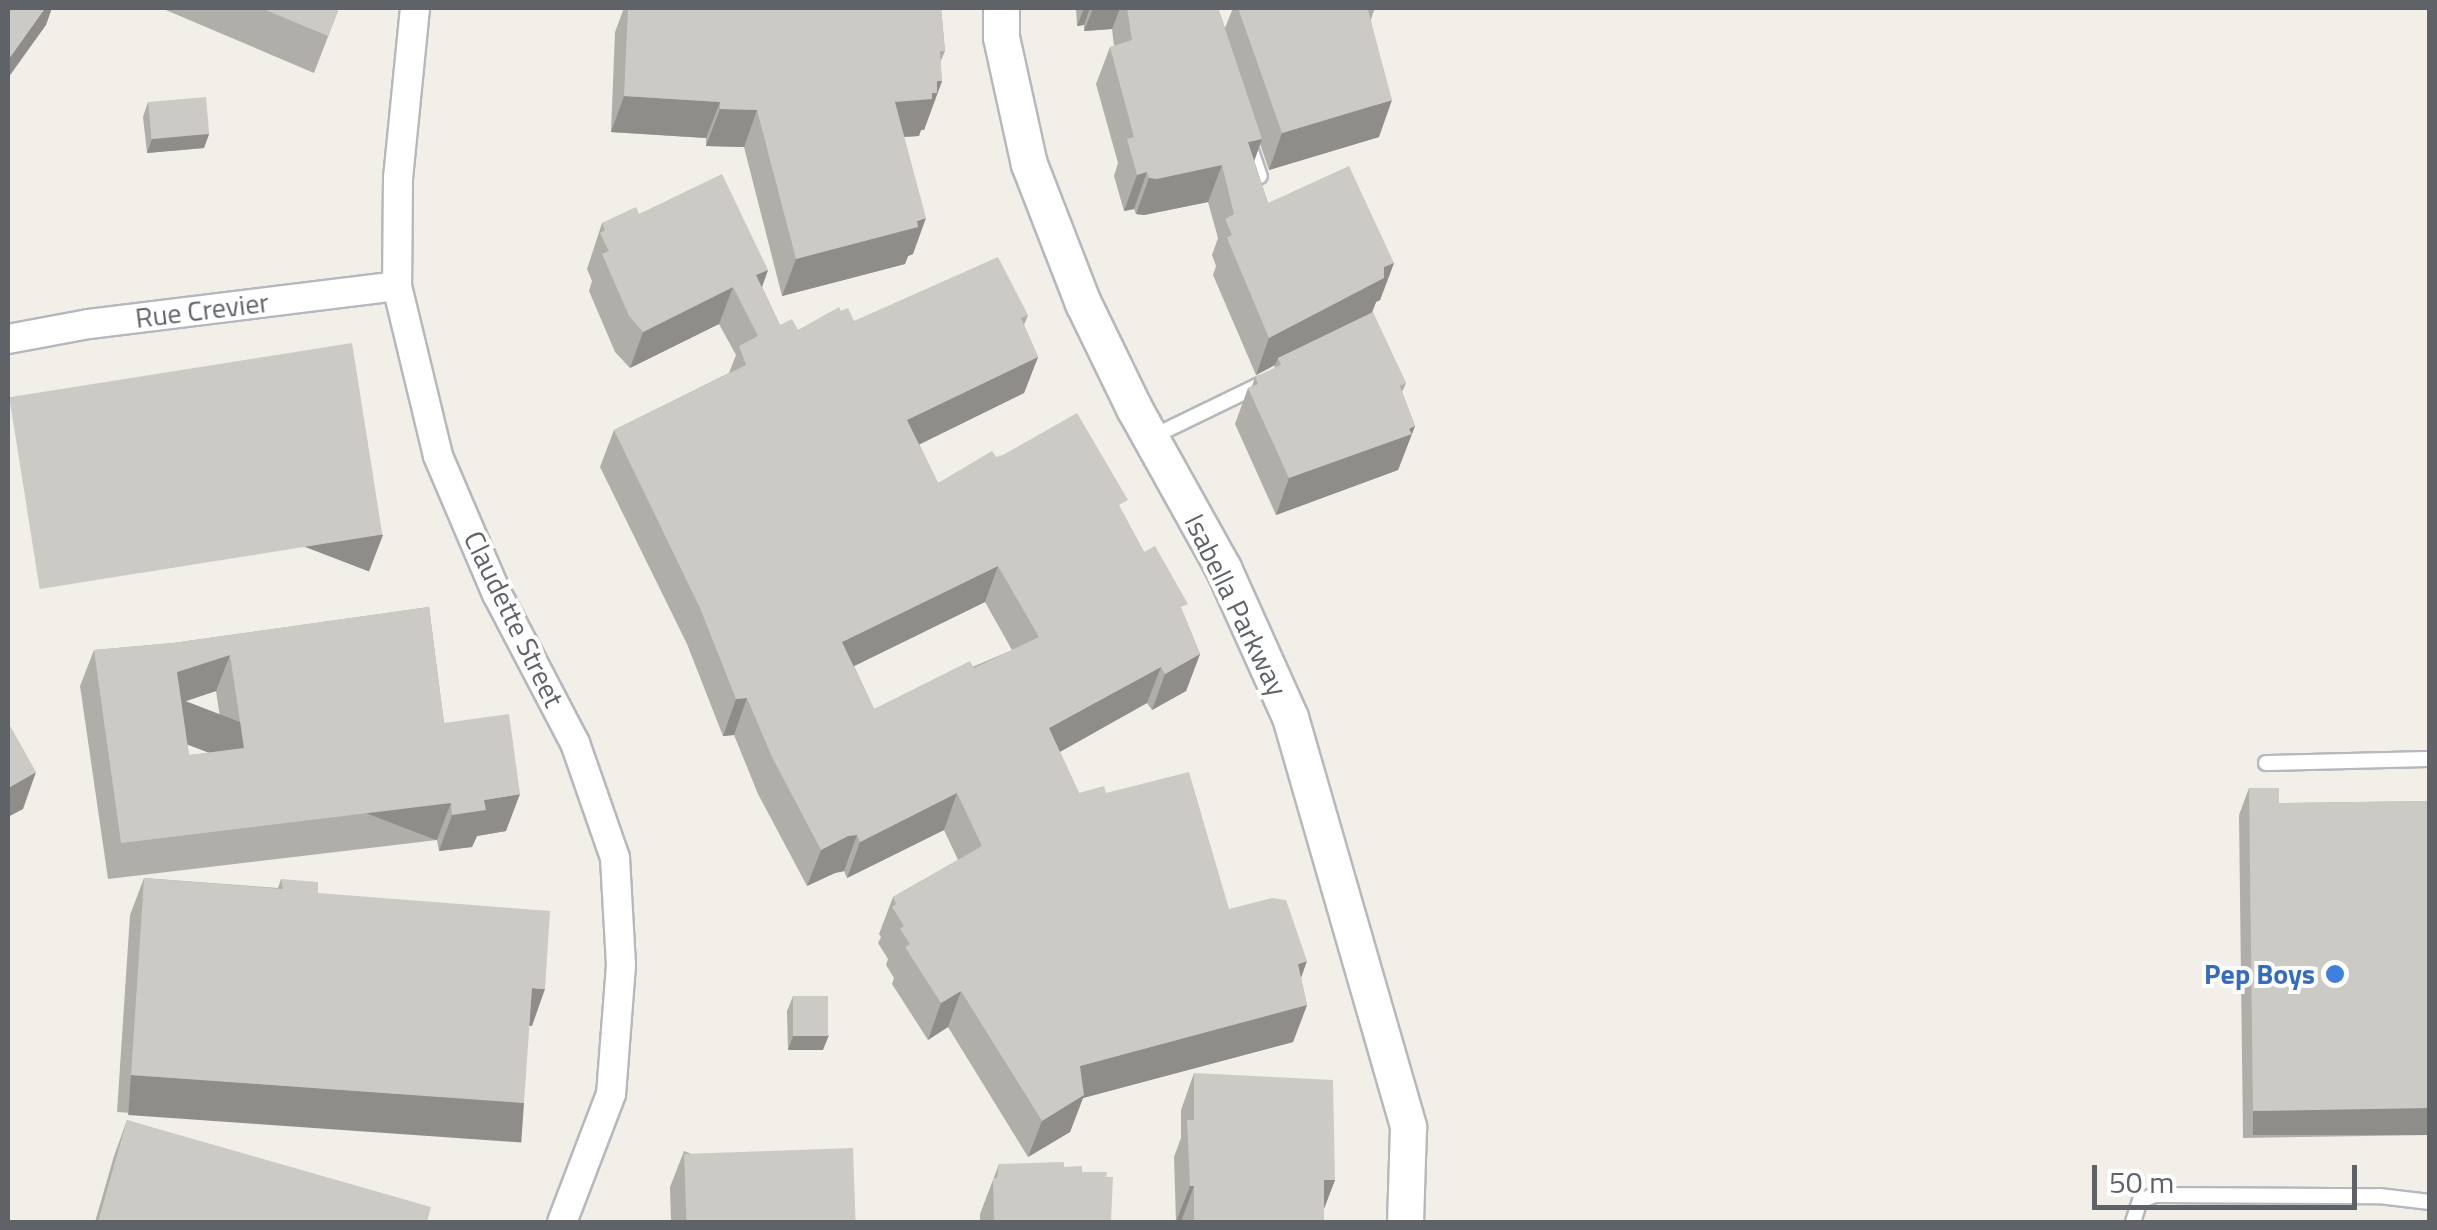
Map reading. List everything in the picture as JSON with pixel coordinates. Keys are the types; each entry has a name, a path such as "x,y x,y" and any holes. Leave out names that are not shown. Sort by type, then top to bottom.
{"street":[{"name":"Claudette Street","path":"415,8 398,178 397,286 438,456 496,594 575,743 616,858 621,965 612,1094 562,1222"},
{"name":"Isabella Parkway","path":"1002,8 1001,37 1029,164 1084,303 1150,438 1223,568 1290,716 1408,1127 1405,1222"},
{"name":"Rue Crevier","path":"8,339 397,286"}],"lane":[{"path":"1241,122 1260,176"},
{"path":"1150,438 1275,377"},
{"path":"2266,763 2430,759"},
{"path":"2133,1222 2140,1201 2155,1196 2379,1196 2430,1202"}],"building":[{"path":"8,8 45,8 8,60"},
{"path":"261,8 339,8 328,36"},
{"path":"628,8 941,8 945,51 940,51 942,81 937,81 937,93 932,93 932,99 895,102 926,218 917,220 918,227 796,259 757,110 720,109 720,102 624,96"},
{"path":"1127,8 1218,8 1262,139 1248,142 1268,203 1349,166 1394,263 1384,267 1384,278 1269,338 1227,238 1232,235 1225,219 1234,214 1222,165 1157,179 1149,178 1147,172 1137,175 1127,139 1134,137 1110,47 1132,40"},
{"path":"1238,8 1375,8 1368,10 1392,100 1282,133"},
{"path":"206,97 209,134 151,139 148,102"},
{"path":"722,174 768,270 756,275 780,325 792,319 798,330 839,307 841,311 848,308 854,321 998,257 1028,315 1021,318 1038,357 907,420 938,483 992,451 996,457 1003,455 1077,413 1128,500 1119,505 1144,552 1155,546 1188,604 1181,607 1200,654 1165,674 1161,667 1049,728 1079,793 1104,786 1106,793 1189,772 1229,909 1272,898 1286,900 1307,961 1298,964 1307,1005 1080,1066 1084,1095 1042,1121 961,991 941,1003 905,947 910,944 892,907 896,904 893,897 982,846 957,793 860,842 857,835 848,836 821,850 772,757 747,698 736,699 700,608 614,430 746,365 739,346 758,336 733,287 643,332 629,316 602,254 609,251 600,233 605,230 602,223 636,207 639,214","holes":["998,566 1039,637 974,668 970,661 874,709 842,642"]},
{"path":"1373,312 1406,383 1400,386 1415,426 1409,429 1412,434 1289,478 1248,388 1258,384 1255,377 1281,365 1278,358"},
{"path":"352,343 382,535 40,589 9,397"},
{"path":"429,607 444,723 509,714 520,794 484,800 486,810 452,815 451,803 121,843 94,650 173,643","holes":["230,655 244,748 189,755 177,672"]},
{"path":"8,722 36,772 8,788"},
{"name":"Pep Boys","path":"2249,788 2279,788 2279,803 2430,801 2430,1108 2253,1111"},
{"path":"144,878 283,889 281,879 318,882 318,893 550,911 545,989 532,988 524,1103 131,1075"},
{"path":"793,996 828,996 828,1036 793,1036"},
{"path":"1194,1073 1333,1080 1335,1180 1324,1180 1324,1222 1194,1222 1187,1120 1194,1120"},
{"path":"127,1120 431,1207 427,1222 98,1222"},
{"path":"853,1148 856,1222 686,1222 684,1154"},
{"path":"1064,1162 1064,1167 1082,1166 1082,1172 1107,1172 1106,1177 1113,1177 1111,1222 994,1222 993,1178 997,1178 999,1164"}],"place":[{"name":"Pep Boys","path":"2335,974"}]}
